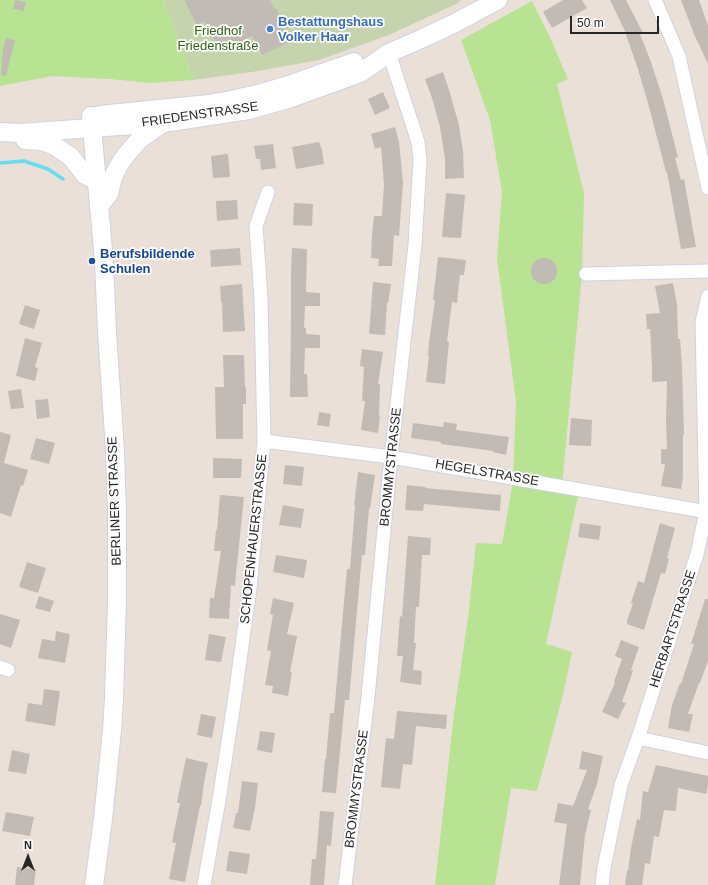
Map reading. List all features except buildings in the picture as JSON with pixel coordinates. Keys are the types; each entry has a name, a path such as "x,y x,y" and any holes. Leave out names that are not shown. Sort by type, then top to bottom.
{"main road":[{"name":"FRIEDENSTRASSE","path":"0,127 20,121 163,122 249,110 284,100 360,72 389,53 455,23 498,0"},
{"name":"FRIEDENSTRASSE","path":"0,132 20,133 231,100 286,86 355,61 389,53"},
{"name":"BERLINER STRASSE","path":"92,121 104,261 115,451 117,515 117,601 114,698 103,819 94,885"},
{"path":"99,206 109,194 113,177 125,156 140,139 163,122"},
{"path":"0,142 28,140 42,141 55,146 71,158 85,175 97,181"}],"street":[{"path":"655,0 679,56 708,188"},
{"name":"BROMMYSTRASSE","path":"345,885 368,697 415,245 420,160 418,142 389,53"},
{"name":"SCHOPENHAUERSTRASSE","path":"204,885 232,718 250,588 264,441 261,299 256,226 268,192"},
{"path":"586,274 708,272"},
{"name":"HERBARTSTRASSE","path":"602,885 621,785 638,738 697,554 707,512 702,322 708,296"},
{"name":"HEGELSTRASSE","path":"264,441 392,457 707,512"},
{"path":"638,738 708,753"}],"green space":[{"path":"0,0 163,0 193,80 150,83 52,76 0,86"},
{"name":"Friedhof Friedenstraße","path":"163,0 461,0 458,3 389,35 319,60 252,72 193,80"},
{"path":"532,1 568,79 557,84 584,193 582,274 562,486 579,492 546,644 572,652 562,699 537,791 511,788 495,885 435,885 454,714 468,618 476,543 502,544 513,481 516,402 497,258 502,192 490,120 461,40"}],"waterway":[{"path":"0,163 24,161 48,169 63,179"}],"place":[{"name":"Bestattungshaus Volker Haar","path":"270,29"},
{"name":"Berufsbildende Schulen","path":"92,261"}]}
